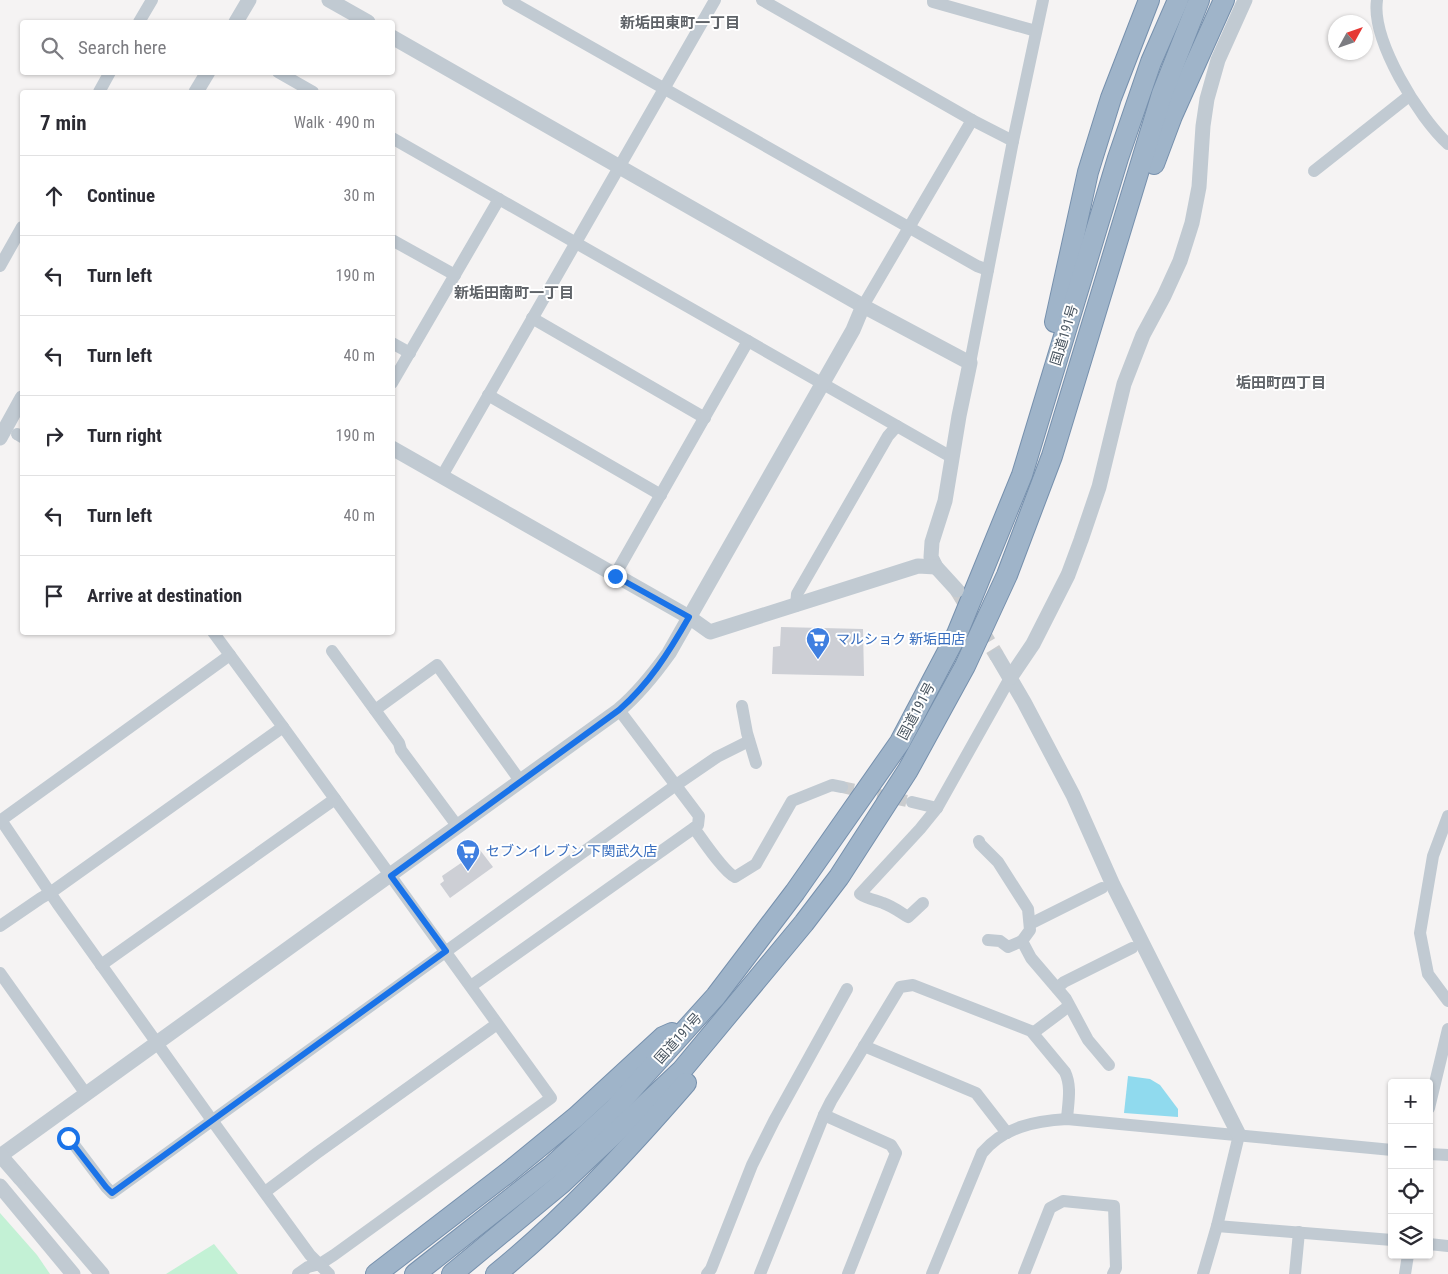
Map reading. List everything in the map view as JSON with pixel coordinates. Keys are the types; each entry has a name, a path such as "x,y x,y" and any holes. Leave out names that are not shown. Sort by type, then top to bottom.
{"highway":[{"path":"1022,476 1088,172 1111,98 1149,0"},
{"name":"国道191号","path":"414,1274 551,1167 616,1108 716,996 795,892 900,742 957,634 1022,476 1118,158 1150,62 1178,0"},
{"name":"国道191号","path":"452,1274 562,1184 682,1070 804,923 839,877 908,770 965,666 1007,575 1045,475 1162,94 1199,0"},
{"path":"1096,312 1172,116 1224,0"},
{"path":"496,1274 574,1205 677,1093 733,1027 804,923"},
{"path":"376,1274 576,1117 663,1037 691,1024"}],"street":[{"path":"140,20 152,0"},
{"path":"237,20 249,0"},
{"path":"329,0 364,20"},
{"path":"508,0 909,228 977,266 988,270"},
{"path":"442,476 618,166 715,0"},
{"path":"762,0 972,120 1013,141"},
{"path":"933,0 933,2 1036,31"},
{"path":"957,590 936,567 930,557 932,542 945,501 959,416 1043,0"},
{"path":"923,903 908,917 883,903 870,900 860,894 920,830 937,808 1010,678 1033,644 1071,566 1099,487 1124,384 1143,335 1180,261 1192,223 1199,187 1203,126 1207,99 1218,60 1238,11 1245,0"},
{"path":"1377,0 1376,10 1391,61 1409,96 1448,144"},
{"path":"395,39 863,306 970,363"},
{"path":"100,90 108,75"},
{"path":"197,90 206,75"},
{"path":"281,75 296,88"},
{"path":"1314,171 1409,96"},
{"path":"102,1274 0,1155 391,876 619,710 634,697 669,653 853,330 863,306 972,120"},
{"path":"395,140 953,458"},
{"path":"395,378 499,199"},
{"path":"0,266 20,231"},
{"path":"395,242 455,275"},
{"path":"532,318 705,418"},
{"path":"615,576 748,341"},
{"path":"395,344 410,353"},
{"path":"488,395 661,496"},
{"path":"0,438 20,402"},
{"path":"796,606 797,594 888,436 897,426"},
{"path":"395,450 689,617 710,632 918,566 936,567"},
{"path":"215,635 551,1098 320,1264 308,1267 298,1274"},
{"path":"332,651 399,743 401,750 458,827"},
{"path":"230,655 0,821 101,965 310,1255 329,1274"},
{"path":"996,656 1010,678 1073,795 1113,885 1238,1135 1217,1226 1203,1274"},
{"path":"375,710 437,665 521,782"},
{"path":"742,706 749,741 756,763"},
{"path":"471,986 698,825 699,816 619,710"},
{"path":"0,926 50,893 283,727"},
{"path":"68,1138 112,1193 676,785 717,757 749,741"},
{"path":"694,828 730,875 735,876 756,864 792,801 832,785 842,787"},
{"path":"101,965 335,799"},
{"path":"912,802 937,808"},
{"path":"1448,816 1433,856 1420,933 1428,974 1448,1000"},
{"path":"979,842 998,862 1028,909 1030,924 1030,930 1022,941 1008,947 1000,941 988,940"},
{"path":"1030,924 1102,888"},
{"path":"1022,941 1032,958 1060,985 1069,1006 1088,1040 1109,1065"},
{"path":"1060,985 1132,948"},
{"path":"0,973 86,1094"},
{"path":"760,1274 824,1115 900,987 913,985 1031,1030 1065,1072 1068,1079 1070,1090 1066,1119"},
{"path":"707,1274 712,1269 756,1156 847,989"},
{"path":"1033,1033 1069,1006"},
{"path":"265,1192 497,1024"},
{"path":"1433,1091 1448,1029"},
{"path":"864,1046 976,1093 1007,1132"},
{"path":"824,1115 891,1145 896,1154 852,1273"},
{"path":"932,1274 982,1153 1007,1132 1021,1126 1041,1121 1066,1119 1388,1150"},
{"path":"1433,1154 1448,1156"},
{"path":"2,1189 73,1274"},
{"path":"1024,1274 1050,1208 1063,1201 1114,1206 1116,1268 1113,1274"},
{"path":"1217,1226 1388,1240"},
{"path":"1295,1274 1299,1232"},
{"path":"1433,1244 1448,1246"},
{"path":"1405,1274 1407,1259"}],"green space":[{"path":"0,1213 37,1255 50,1274 0,1274"},
{"path":"214,1244 238,1274 166,1274"}],"water":[{"path":"1128,1076 1150,1079 1160,1085 1178,1109 1178,1117 1124,1113"}],"building":[{"name":"マルショク 新垢田店","path":"781,627 863,629 864,676 772,674 773,647 780,646"},
{"name":"セブンイレブン 下関武久店","path":"480,850 493,867 450,898 440,884 444,881 442,876"}],"tunnel":[{"path":"957,590 997,656"},
{"path":"842,787 912,802"}],"place":[{"name":"マルショク 新垢田店","path":"818,660"},
{"name":"セブンイレブン 下関武久店","path":"468,872"}],"district":[{"name":"新垢田東町一丁目","path":"680,23"},
{"name":"新垢田南町一丁目","path":"514,293"},
{"name":"垢田町四丁目","path":"1281,383"}],"route":[{"path":"68,1138 112,1193 446,951 391,876 619,710 634,697 646,685 669,653 689,617 615,576"}]}
